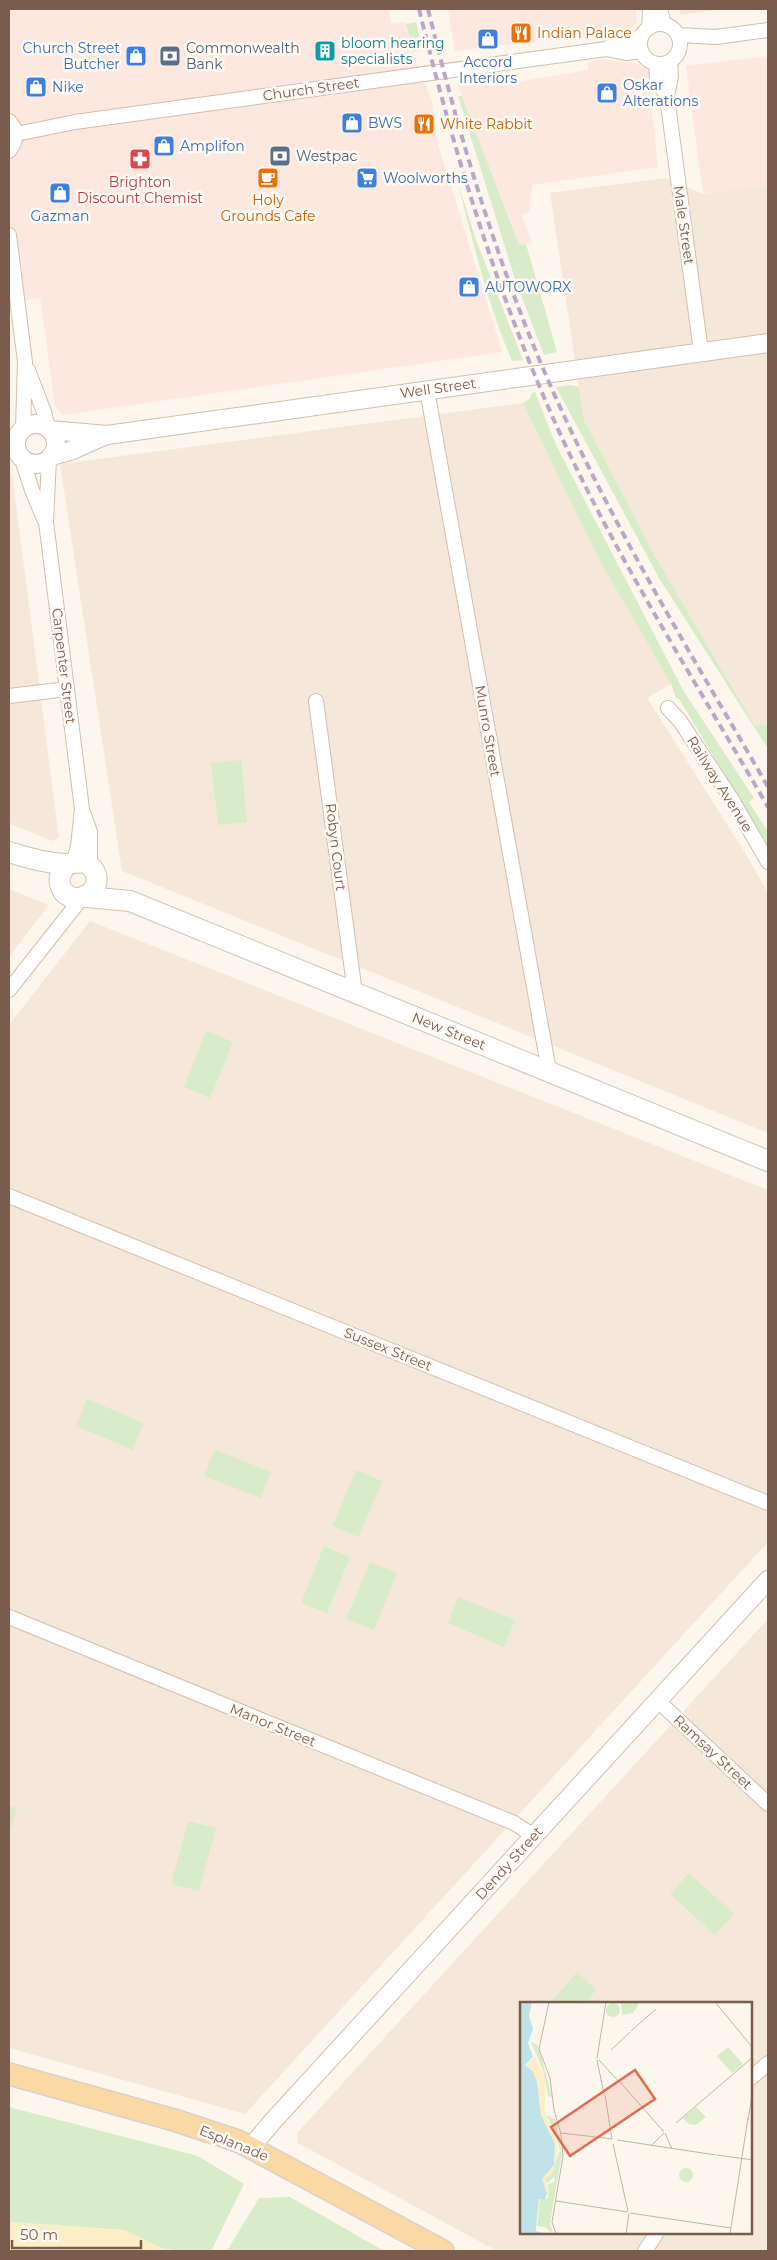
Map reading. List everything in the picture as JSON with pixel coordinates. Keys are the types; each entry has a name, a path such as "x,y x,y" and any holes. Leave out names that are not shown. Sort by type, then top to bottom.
{"main road":[{"name":"New Street","path":"9,852 40,861 82,867 130,901 768,1161"},
{"name":"New Street","path":"9,852 73,893 130,901"},
{"path":"82,867 95,888 73,893 61,873 82,867"},
{"name":"Esplanade","path":"9,2074 225,2136 251,2147 443,2251"}],"street":[{"path":"650,9 644,39 647,59 663,63 680,50 716,37"},
{"path":"660,9 664,24"},
{"path":"644,39 664,24"},
{"path":"664,24 670,26 679,35 680,50"},
{"path":"679,35 716,37 768,30"},
{"name":"Church Street","path":"16,134 75,122 606,49 626,54 644,39"},
{"name":"Male Street","path":"663,63 671,76 667,97 702,352"},
{"path":"9,121 16,134 13,146 9,151"},
{"path":"9,235 25,362 55,441 54,452 50,458 44,462 33,464 17,457 15,444 25,362"},
{"name":"Well Street","path":"49,429 107,435 768,343"},
{"name":"Munro Street","path":"427,390 549,1071"},
{"path":"17,431 35,424 49,429"},
{"name":"Well Street","path":"50,458 107,435"},
{"name":"Carpenter Street","path":"17,457 46,522"},
{"name":"Carpenter Street","path":"50,458 46,522 82,809 79,838 82,867"},
{"path":"9,696 67,689"},
{"name":"Robyn Court","path":"316,702 355,993"},
{"name":"Railway Avenue","path":"668,708 680,721 731,798 768,862"},
{"path":"9,990 52,934 73,893"},
{"name":"Sussex Street","path":"9,1196 768,1502"},
{"name":"Dendy Street","path":"251,2147 768,1580"},
{"name":"Manor Street","path":"9,1617 514,1823 534,1836"},
{"name":"Ramsay Street","path":"658,1701 768,1804"},
{"path":"752,2077 768,2063"},
{"path":"645,2251 655,2235"}],"shaded area":[{"path":"9,9 388,9 392,24 405,22 417,65 432,101 438,144 502,352 62,415 55,405 40,298 9,302"},
{"path":"448,9 635,9 637,22 629,30 455,51"},
{"path":"680,9 723,9 680,15"},
{"path":"768,56 768,185 703,194 686,66"},
{"path":"603,59 637,64 647,69 653,88 650,89 658,167 532,185 529,212 521,214 532,243 519,245 457,83 504,77 510,83 588,70 589,62"},
{"path":"665,178 703,194 768,185 768,724 755,726 656,558 584,420 550,193"},
{"path":"523,403 598,558 671,684 647,698 744,851 768,893 768,1133 122,871 60,464"},
{"path":"9,473 12,473 59,838 52,841 9,823"},
{"path":"9,889 49,905 9,957"},
{"path":"90,921 768,1190 768,1542 245,2114 9,2048 9,1025"},
{"path":"768,1619 768,2251 497,2251 298,2143 297,2133"}],"green space":[{"path":"416,22 423,50 413,52 406,24"},
{"path":"458,96 462,96 519,245 526,244 557,352 544,355 515,279"},
{"path":"457,180 476,240 523,360 512,361 503,339 481,272"},
{"path":"571,385 579,387 584,420 656,558 755,726 768,724 768,749 659,578 556,387"},
{"path":"533,392 535,392 556,445 683,690 754,798 749,802 768,832 768,846 679,699 676,698 671,684 598,558 523,403 529,399"},
{"path":"241,760 247,822 218,825 211,763"},
{"path":"206,1031 233,1042 210,1098 184,1087"},
{"path":"87,1399 144,1423 133,1450 76,1426"},
{"path":"214,1449 271,1472 261,1498 204,1476"},
{"path":"356,1470 382,1481 359,1537 332,1526"},
{"path":"324,1546 350,1557 327,1613 301,1603"},
{"path":"370,1562 397,1573 374,1630 346,1619"},
{"path":"458,1597 515,1620 504,1647 448,1623"},
{"path":"9,1806 17,1808 9,1835"},
{"path":"188,1821 216,1828 199,1891 171,1884"},
{"path":"689,1873 734,1914 715,1935 670,1894"},
{"path":"577,1972 596,1990 586,2002 551,2002"},
{"path":"9,2107 198,2156 244,2184 211,2251 178,2251 161,2248 124,2230 9,2222"},
{"path":"290,2197 384,2251 227,2251 259,2198"}],"sand":[{"path":"9,2222 124,2230 161,2248 178,2251 9,2251"}],"railway":[{"path":"419,9 446,113 477,216 512,318 553,418 576,468 628,567 768,807"},
{"path":"428,9 469,161 501,261 539,359 583,456 633,552 768,787"}],"place":[{"name":"Indian Palace","path":"521,33"},
{"name":"Accord Interiors","path":"488,39"},
{"name":"bloom hearing specialists","path":"325,51"},
{"name":"Church Street Butcher","path":"136,56"},
{"name":"Commonwealth Bank","path":"170,56"},
{"name":"Nike","path":"36,87"},
{"name":"Oskar Alterations","path":"607,93"},
{"name":"BWS","path":"352,123"},
{"name":"White Rabbit","path":"424,124"},
{"name":"Amplifon","path":"164,146"},
{"name":"Westpac","path":"280,156"},
{"name":"Brighton Discount Chemist","path":"140,159"},
{"name":"Holy Grounds Cafe","path":"268,178"},
{"name":"Woolworths","path":"367,178"},
{"name":"Gazman","path":"60,193"},
{"name":"AUTOWORX","path":"469,287"}]}
